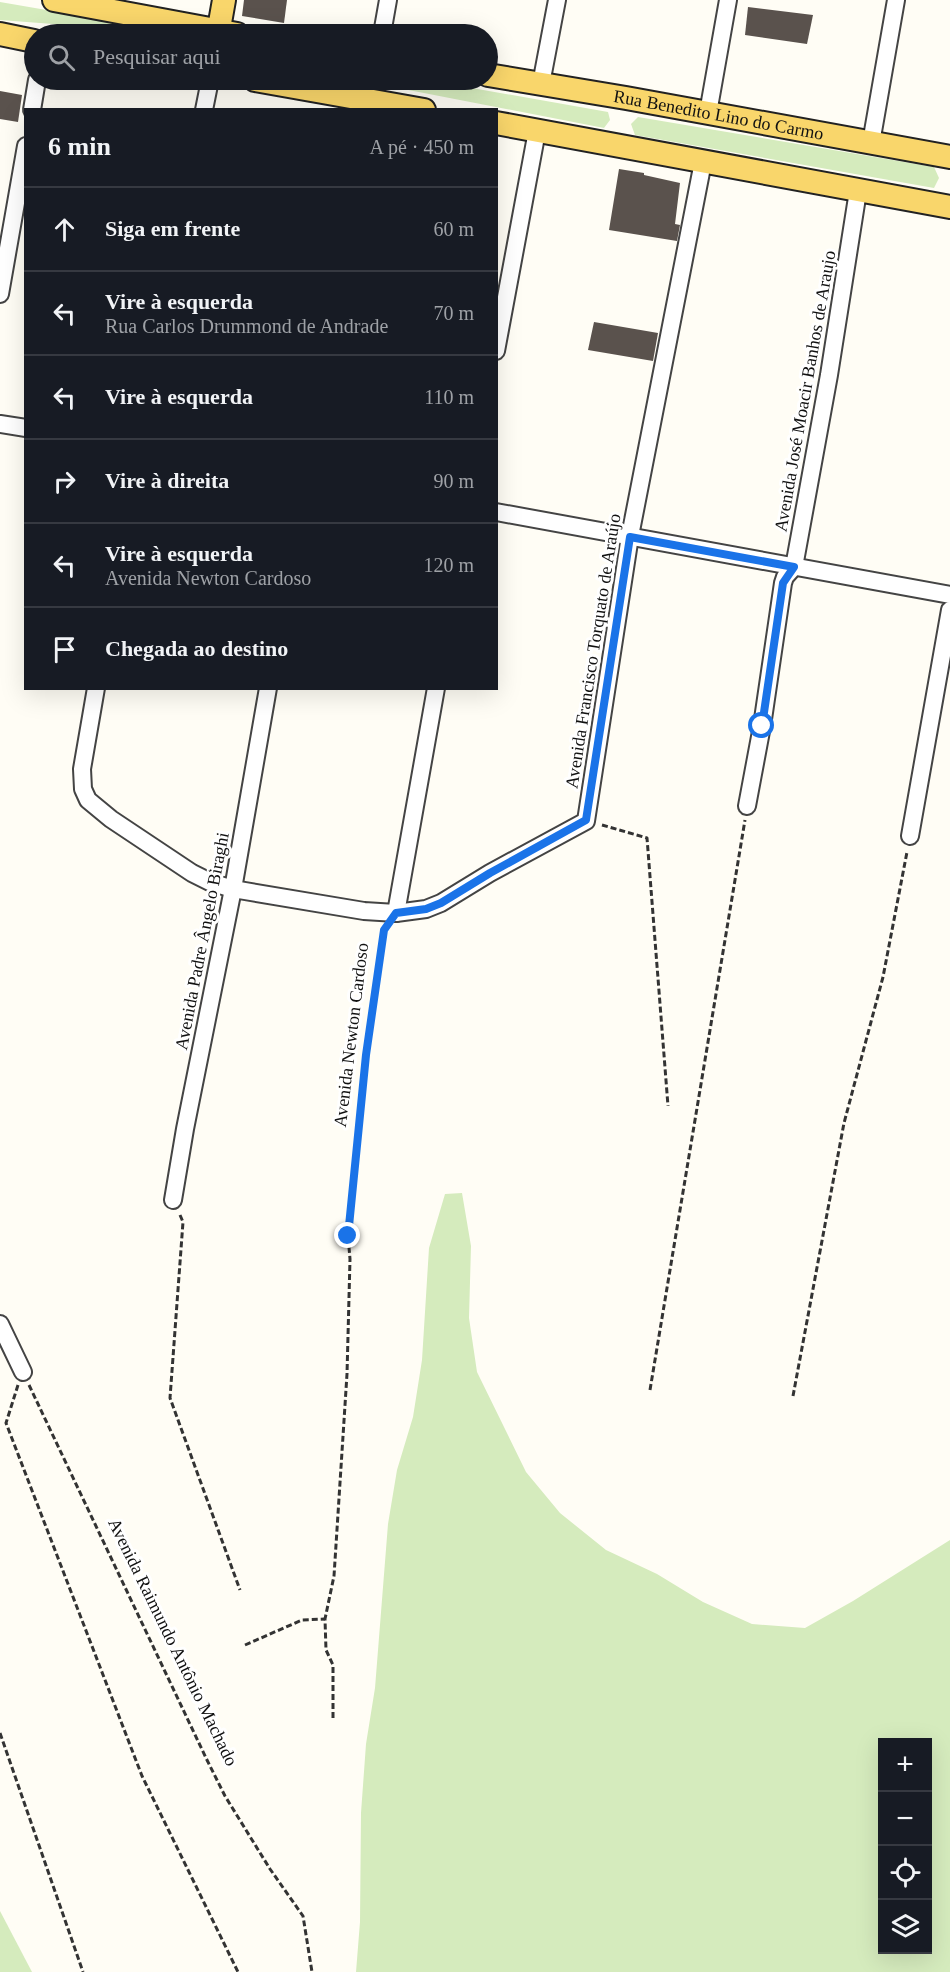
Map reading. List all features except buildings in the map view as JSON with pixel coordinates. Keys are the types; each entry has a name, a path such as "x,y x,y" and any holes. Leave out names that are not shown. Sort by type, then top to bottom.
{"main road":[{"path":"54,0 174,24"},
{"path":"224,0 224,24"},
{"path":"0,34 24,38"},
{"name":"Rua Benedito Lino do Carmo","path":"498,77 950,157"},
{"path":"303,90 374,105 404,108"},
{"path":"498,123 950,207"}],"street":[{"path":"384,24 388,0"},
{"path":"542,84 557,0"},
{"path":"708,113 728,0"},
{"path":"871,143 896,0"},
{"path":"32,108 35,90"},
{"path":"204,108 208,90"},
{"path":"498,340 537,131"},
{"path":"0,294 24,157"},
{"name":"Avenida Francisco Torquato de Araújo","path":"586,820 630,537 703,162"},
{"name":"Avenida José Moacir Banhos de Araujo","path":"747,807 762,726 783,583 794,567 826,397 858,191"},
{"path":"0,424 24,428"},
{"path":"498,512 950,595"},
{"path":"910,836 950,610"},
{"path":"96,690 82,769 83,789 88,800 111,819 192,873 210,882 233,889 364,911 396,913 426,909 441,903 586,820"},
{"name":"Avenida Padre Ângelo Biraghi","path":"173,1200 189,1107 233,889 268,690"},
{"path":"396,913 436,690"},
{"path":"0,1324 23,1372"}],"path":[{"path":"650,1390 747,807"},
{"path":"586,820 647,838 668,1106"},
{"path":"793,1396 844,1123 883,977 910,836"},
{"name":"Avenida Newton Cardoso","path":"333,1718 333,1665 326,1650 325,1619 334,1576 347,1374 350,1259 348,1236 366,1055 384,930 396,913"},
{"path":"173,1200 183,1222 170,1398 240,1590"},
{"path":"23,1372 6,1423 142,1776 238,1972"},
{"name":"Avenida Raimundo Antônio Machado","path":"23,1372 211,1769 270,1869 303,1916 312,1972"},
{"path":"245,1645 302,1620 325,1619"},
{"path":"0,1733 83,1972"}],"green space":[{"path":"0,2 128,24 53,24 0,20"},
{"path":"408,90 484,90 608,112 610,120 604,128"},
{"path":"638,117 934,167 939,178 934,188 635,135 631,124"},
{"path":"462,1193 471,1246 469,1318 477,1372 526,1472 560,1513 606,1550 657,1574 703,1602 752,1624 805,1628 853,1601 950,1540 950,1972 356,1972 360,1922 361,1813 366,1744 375,1688 388,1524 397,1470 413,1417 422,1360 429,1248 445,1194"},
{"path":"0,1911 32,1972 0,1972"}],"route":[{"path":"348,1236 366,1055 384,930 396,913 426,909 441,903 586,820 630,537 794,567 783,583 762,726"}]}
